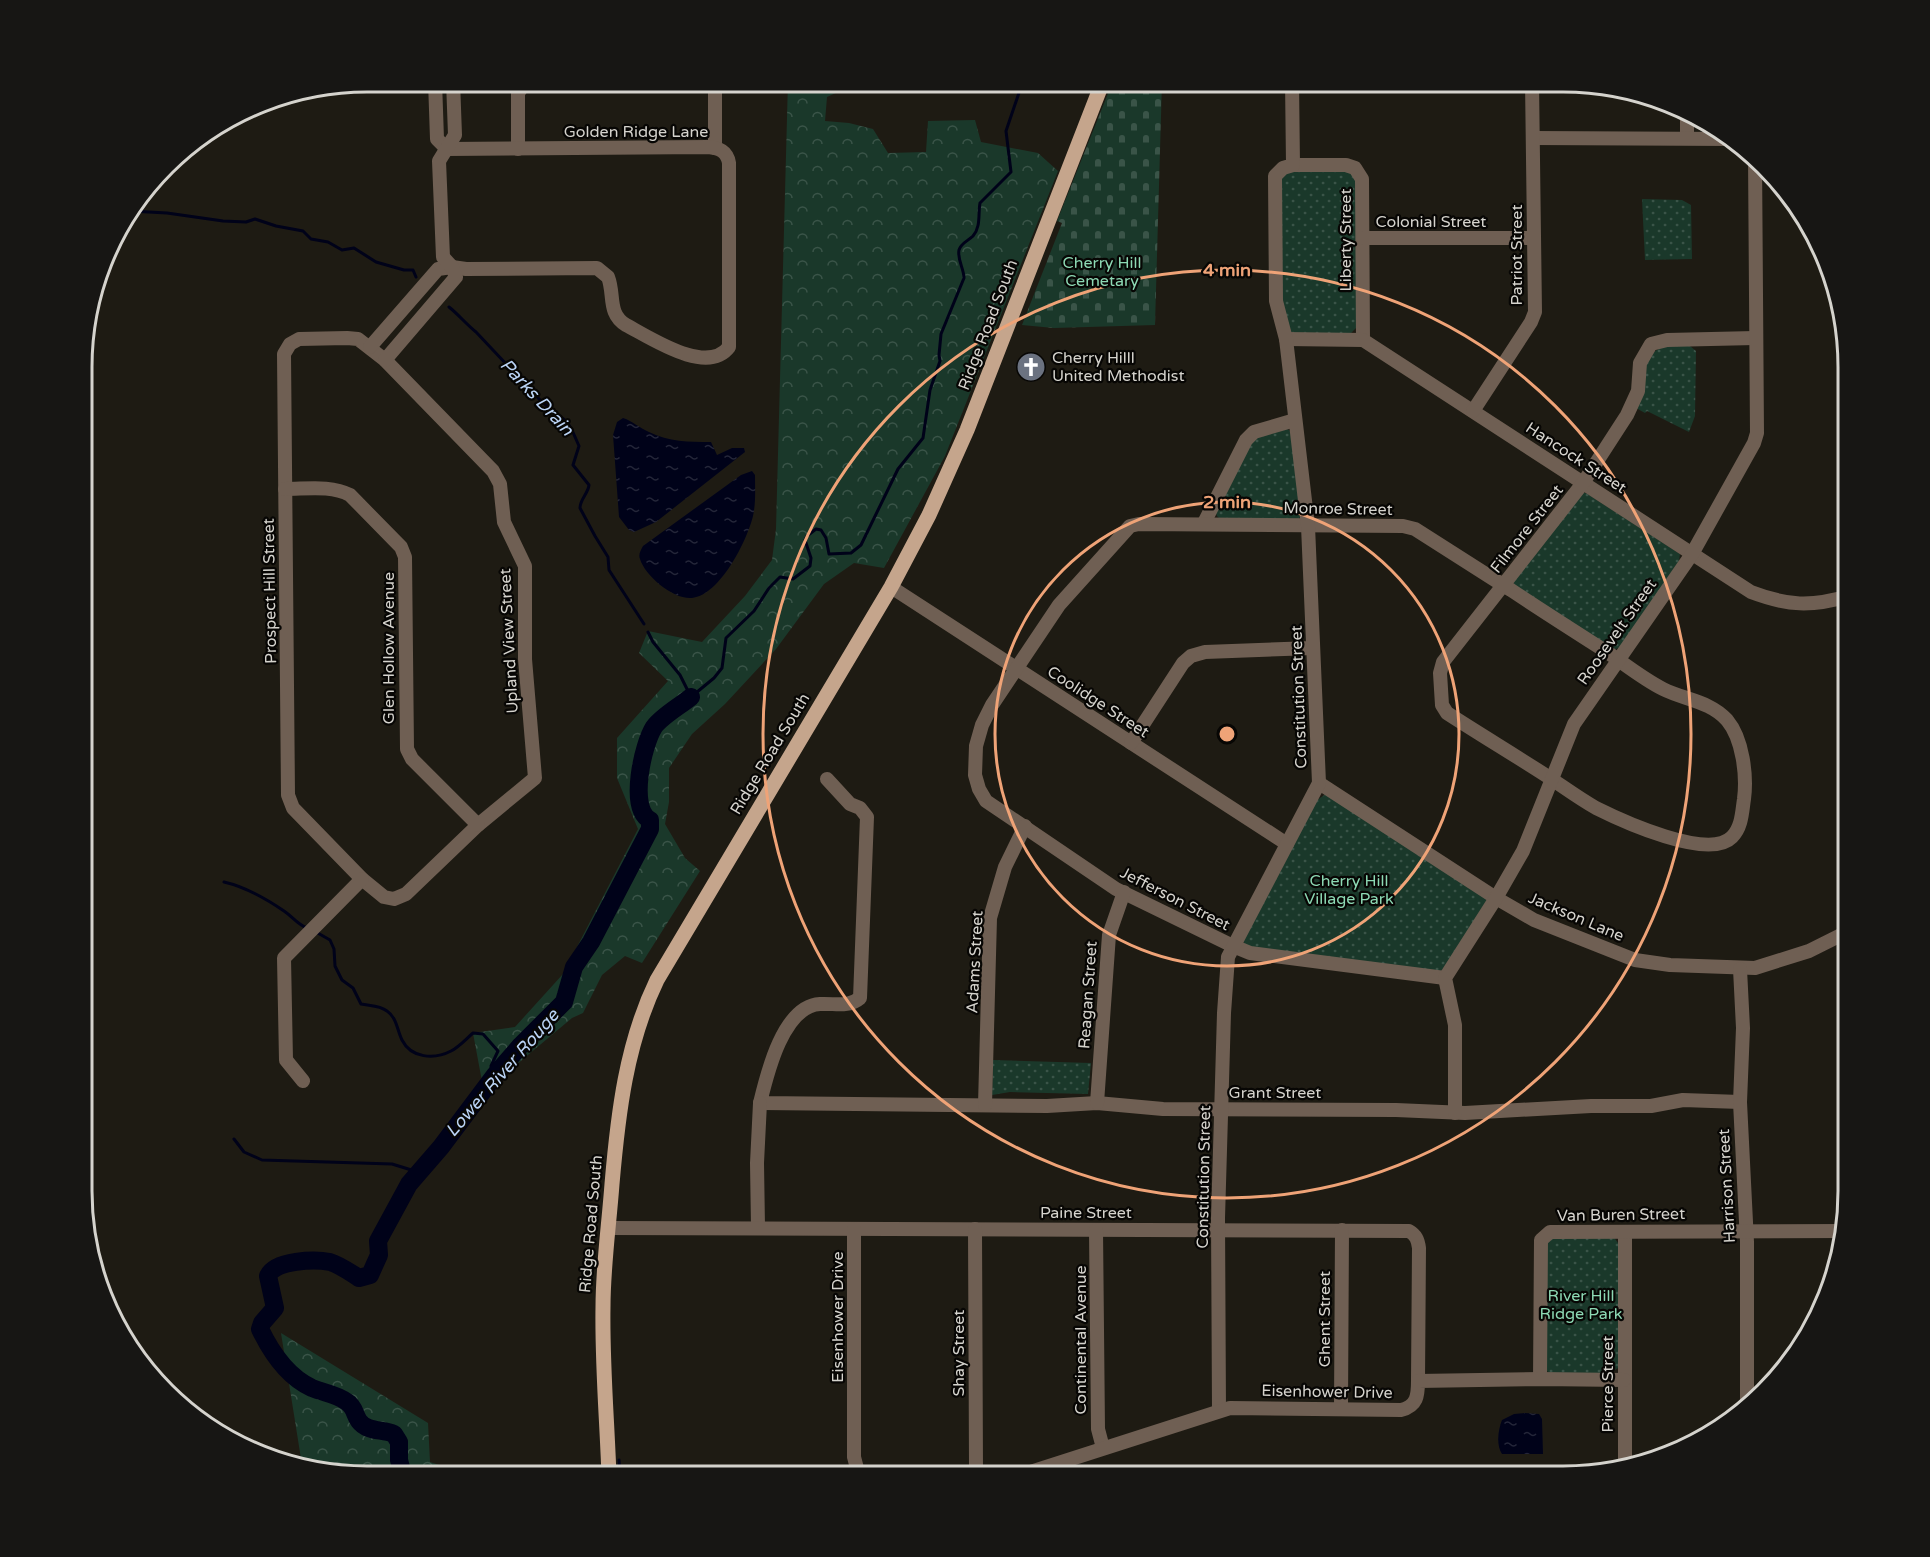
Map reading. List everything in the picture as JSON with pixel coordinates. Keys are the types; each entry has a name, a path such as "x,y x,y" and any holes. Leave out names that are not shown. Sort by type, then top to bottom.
{"main road":[{"name":"Ridge Road South","path":"609,1466 603,1308 616,1145 626,1075 639,1022 647,1002 685,933 891,587 929,515 967,430 1098,92"}],"street":[{"path":"435,92 437,139 447,149"},
{"path":"385,360 456,277 453,267 443,257 439,161 455,135 453,92"},
{"path":"518,92 518,148"},
{"path":"715,92 715,148"},
{"path":"1292,92 1293,165"},
{"name":"Patriot Street","path":"1473,411 1531,322 1535,312 1532,92"},
{"path":"1687,121 1687,138"},
{"path":"1533,138 1717,139"},
{"name":"Golden Ridge Lane","path":"447,149 715,148 726,154 729,163 729,347 722,355 709,358 691,356 623,323 612,305 608,277 597,268 466,269 453,267"},
{"name":"Liberty Street","path":"1293,165 1346,165 1355,168 1362,179 1363,340"},
{"name":"Constitution Street","path":"1219,1410 1218,1229 1224,1013 1228,957 1319,783 1308,526 1286,339 1276,301 1275,176 1283,168 1293,165"},
{"name":"Roosevelt Street","path":"1445,978 1523,851 1574,724 1692,554 1754,443 1757,432 1755,169"},
{"name":"Colonial Street","path":"1364,238 1533,238"},
{"path":"370,347 438,269 453,267"},
{"name":"Filmore Street","path":"1552,779 1447,713 1442,705 1440,673 1443,662 1583,483 1628,415 1635,400 1640,363 1650,344 1667,340 1755,338"},
{"name":"Prospect Hill Street","path":"358,339 299,339 290,344 284,354 288,795 293,808 362,879"},
{"name":"Upland View Street","path":"358,339 385,360 494,471 500,484 504,522 525,566 525,659 535,778 478,825 406,894 389,899 362,879"},
{"path":"1286,339 1363,340"},
{"name":"Hancock Street","path":"1363,340 1751,592 1773,600 1800,605 1838,599"},
{"path":"1204,524 1246,440 1254,432 1295,420"},
{"name":"Glen Hollow Avenue","path":"285,489 342,491 350,495 401,547 405,557 407,749 412,759 478,825"},
{"name":"Monroe Street","path":"1016,669 1059,604 1130,526 1139,524 1403,526 1415,529 1662,688 1704,703 1718,711 1729,722 1737,738 1745,793 1742,818 1731,838 1720,844 1705,846 1633,825 1595,807 1552,779"},
{"name":"Coolidge Street","path":"891,587 1287,844"},
{"path":"1131,743 1183,663 1191,656 1205,652 1313,648"},
{"name":"Jefferson Street","path":"1016,669 992,705 982,725 976,746 975,775 986,801 1116,889 1250,953 1445,978"},
{"path":"758,1227 757,1163 760,1103 768,1069 780,1040 797,1014 807,1006 853,1004 860,998 867,817 860,808 850,804 827,779"},
{"name":"Jackson Lane","path":"1319,783 1496,898 1534,920 1635,960 1670,965 1740,969 1773,964 1838,936"},
{"name":"Adams Street","path":"985,1105 990,918 1005,867 1025,826"},
{"path":"303,1081 286,1060 284,958 362,879"},
{"name":"Reagan Street","path":"1097,1103 1109,935 1124,892"},
{"name":"Harrison Street","path":"1740,969 1743,1028 1740,1102 1746,1231 1747,1395"},
{"path":"1445,978 1455,1024 1455,1113"},
{"name":"Grant Street","path":"760,1103 1047,1106 1097,1103 1144,1108 1455,1113 1591,1106 1652,1106 1683,1100 1740,1102"},
{"name":"Paine Street","path":"609,1228 1408,1231 1414,1234 1418,1241 1418,1381"},
{"name":"Eisenhower Drive","path":"854,1229 854,1457 856,1466"},
{"name":"Shay Street","path":"975,1229 976,1466"},
{"name":"Continental Avenue","path":"1096,1230 1098,1430 1103,1448"},
{"name":"Ghent Street","path":"1341,1408 1342,1230"},
{"name":"Van Buren Street","path":"1540,1379 1541,1240 1550,1232 1835,1231"},
{"name":"Pierce Street","path":"1625,1232 1625,1458"},
{"path":"1418,1381 1624,1380"},
{"name":"Eisenhower Drive","path":"1048,1466 1230,1408 1401,1410 1416,1402 1418,1381"}],"green space":[{"path":"788,92 838,92 827,97 825,121 849,123 873,129 888,153 926,152 928,121 975,120 981,142 1038,153 1058,171 945,456 884,568 854,563 824,584 776,649 725,704 692,734 669,768 669,802 665,824 685,858 700,871 642,963 625,956 602,975 583,1013 572,1018 484,1092 473,1033 515,1027 563,974 638,829 617,778 617,738 668,681 639,653 648,631 702,642 745,596 772,560 776,529"},
{"name":"Cherry Hill Cemetary","path":"1109,92 1162,92 1155,325 1054,328 1022,325 1062,223 1057,221"},
{"path":"1286,171 1349,172 1356,178 1358,326 1351,333 1295,334 1288,330 1281,301 1279,178"},
{"path":"1642,199 1682,200 1691,205 1692,259 1645,260"},
{"path":"1665,346 1690,346 1696,351 1695,416 1689,432 1647,411 1645,413 1636,408 1645,364 1656,350"},
{"path":"1284,428 1293,435 1300,517 1298,519 1219,518 1215,511 1251,440"},
{"path":"1582,493 1586,493 1680,554 1679,561 1621,647 1613,650 1514,587 1514,580"},
{"name":"Cherry Hill Village Park","path":"1326,794 1485,896 1487,900 1441,971 1251,949 1244,944 1243,941 1317,800"},
{"path":"993,1060 1091,1063 1088,1094 1010,1092 992,1095"},
{"name":"River Hill Ridge Park","path":"1613,1236 1618,1243 1618,1368 1610,1373 1551,1374 1547,1371 1545,1246 1548,1238"},
{"path":"281,1333 428,1423 430,1462 442,1466 348,1465 301,1457"}],"water":[{"path":"623,418 664,438 711,442 717,455 732,448 744,448 745,452 656,522 634,532 629,530 619,517 613,435 617,422"},
{"path":"752,471 755,475 755,501 750,527 731,565 722,577 702,595 692,598 677,595 661,586 643,566 639,555 643,546 741,475"},
{"path":"1514,1414 1539,1414 1542,1419 1543,1454 1502,1454 1498,1437 1502,1420"}],"waterway":[{"name":"Lower River Rouge","path":"648,632 653,642 680,675 691,697 714,678 722,668 726,638 754,611 769,588 780,577 793,579 810,566 811,558 805,540 807,536 816,529 821,530 826,538 829,554 851,553 861,545 898,469 923,438 930,390 940,361 941,334 964,278 959,250 976,232 980,203 1011,172 1006,131 1019,92"},
{"name":"Parks Drain","path":"140,212 223,221 246,222 255,219 303,231 311,239 328,242 342,250 354,248 376,262 404,270 413,270 416,277"},
{"name":"Parks Drain","path":"449,307 476,332 541,401 567,422 572,430 579,446 573,465 589,485 580,508 608,557 609,570 644,624"},
{"name":"Lower River Rouge","path":"401,1466 399,1442 394,1434 362,1425 350,1404 339,1397 303,1383 288,1371 275,1355 260,1329 262,1323 275,1308 268,1276 272,1271 287,1264 315,1261 334,1263 359,1278 370,1275 379,1255 378,1241 409,1184 441,1147 495,1075 564,1002 574,967 591,942 650,829 650,820 643,814 639,790 642,761 650,735 662,719 691,697"},
{"path":"224,882 262,897 307,928"},
{"path":"316,932 330,940 334,949 335,966 342,980 353,988 361,1004 387,1011 395,1021 402,1040 411,1051 424,1056 437,1056 454,1049 473,1033 483,1034 498,1051 491,1066 492,1073 495,1075"},
{"path":"234,1139 244,1152 262,1160 392,1164 418,1172"},
{"path":"619,1460 619,1466"}],"place":[{"name":"Cherry Hilll United Methodist","path":"1031,367"}]}
